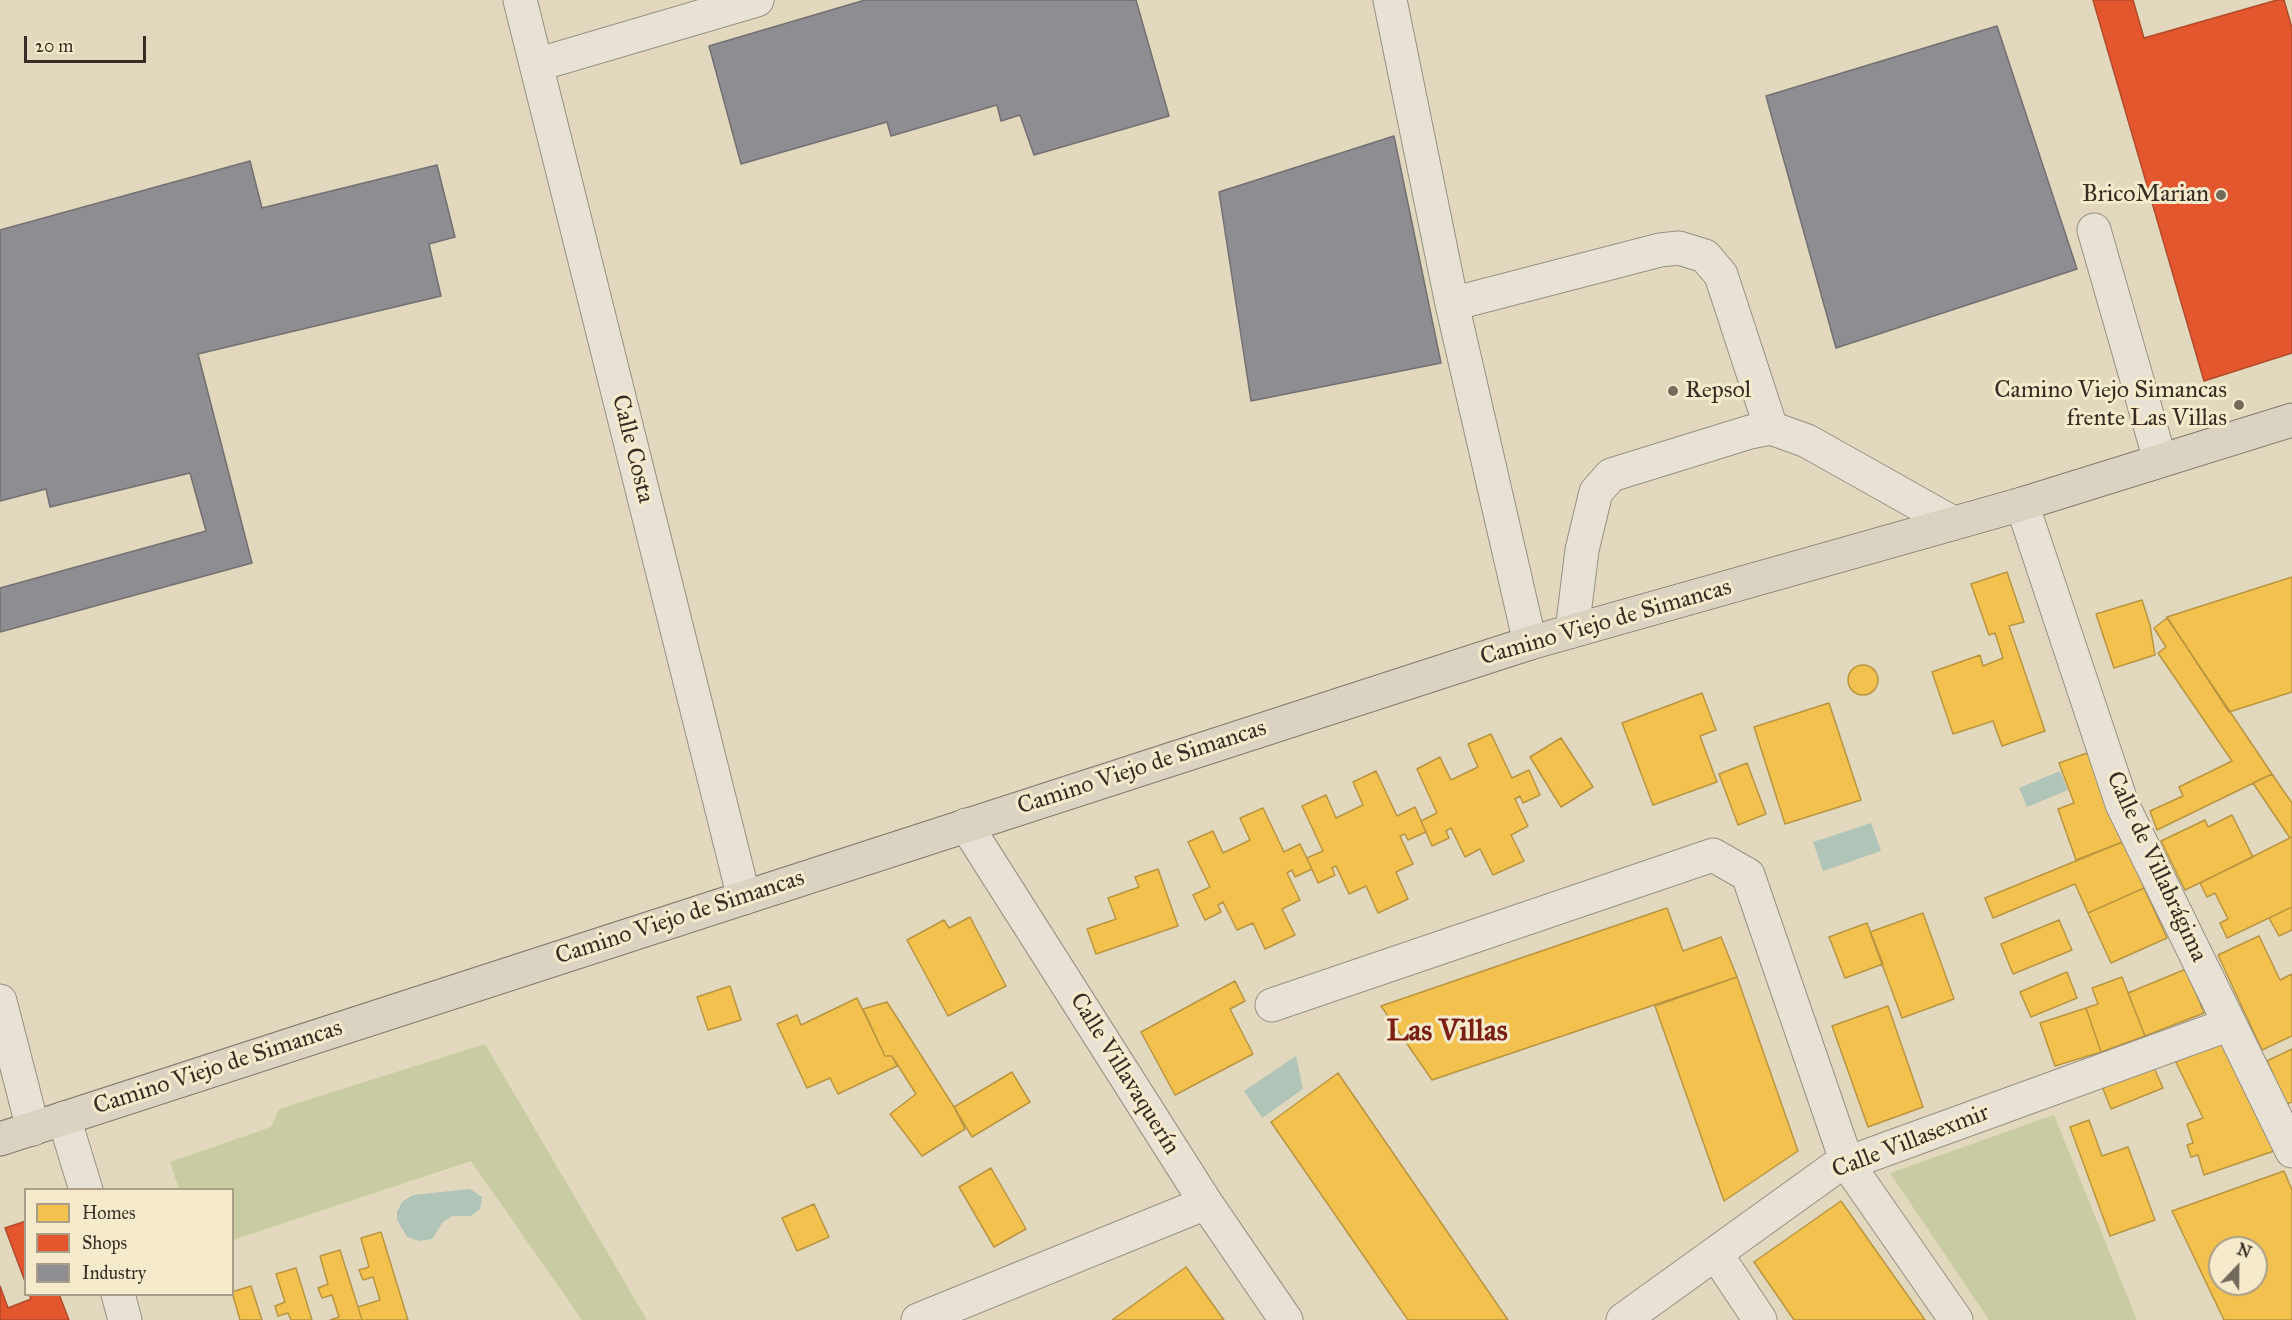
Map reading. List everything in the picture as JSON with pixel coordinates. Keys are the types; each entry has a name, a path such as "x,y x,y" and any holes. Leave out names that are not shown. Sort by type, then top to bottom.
{"main road":[{"name":"Camino Viejo de Simancas","path":"0,1139 1530,643 2022,504 2292,420"}],"street":[{"name":"Calle Costa","path":"520,0 744,898"},
{"path":"536,65 757,0"},
{"path":"1390,0 1452,304 1530,643"},
{"path":"2094,230 2160,460"},
{"path":"1452,304 1660,250 1679,248 1705,256 1721,275 1771,428"},
{"path":"1572,631 1581,550 1596,492 1611,475 1750,432 1771,428 1807,441 1953,523"},
{"name":"Calle de Villabrágima","path":"2022,504 2122,804 2292,1151"},
{"name":"Calle Villavaquerín","path":"966,825 1206,1203 1287,1320"},
{"path":"1272,1005 1713,855 1748,875 1847,1163 1956,1320"},
{"path":"0,1001 33,1129"},
{"name":"Calle Villasexmir","path":"1623,1320 1834,1168 2230,1024"},
{"path":"64,1119 85,1188"},
{"path":"918,1320 1206,1203"},
{"path":"1716,1254 1760,1320"},
{"path":"119,1296 125,1320"}],"green space":[{"path":"485,1044 647,1320 582,1320 471,1161 234,1240 234,1188 179,1188 170,1162 271,1127 279,1109"},
{"path":"2054,1115 2137,1320 1989,1320 1890,1173"}],"shaded area":[{"path":"2060,771 2068,790 2027,807 2019,788"},
{"path":"1871,823 1881,851 1823,871 1813,842"},
{"path":"1296,1056 1303,1089 1262,1118 1244,1091"},
{"path":"470,1189 482,1197 480,1209 471,1216 452,1216 443,1222 432,1239 420,1241 407,1237 397,1220 397,1212 402,1202 413,1195"}],"building: Homes":[{"path":"2007,572 2024,622 2009,626 2045,731 2002,746 1993,721 1953,734 1932,672 1980,655 1983,666 2003,658 1995,633 1989,635 1971,584"},
{"path":"2292,577 2292,692 2229,712 2167,617"},
{"path":"2142,600 2150,625 2155,655 2114,668 2096,614"},
{"path":"2167,618 2272,774 2157,830 2150,811 2183,796 2179,787 2232,761 2158,653 2166,647 2154,628"},
{"path":"1863,665 1874,669 1878,680 1874,691 1863,695 1852,691 1848,680 1852,669"},
{"path":"1702,693 1716,730 1700,736 1717,782 1653,805 1622,723"},
{"path":"1829,703 1861,800 1785,824 1754,727"},
{"path":"1491,734 1512,778 1529,770 1540,795 1523,803 1520,796 1515,799 1528,826 1511,835 1524,861 1493,875 1480,849 1465,857 1451,828 1446,831 1449,838 1432,846 1421,821 1437,813 1417,769 1440,757 1451,780 1478,767 1468,744"},
{"path":"1561,738 1593,787 1561,807 1530,757"},
{"path":"2090,752 2125,841 2076,860 2058,809 2074,803 2059,763"},
{"path":"1747,763 1766,814 1738,825 1719,774"},
{"path":"1376,771 1397,816 1415,807 1426,832 1408,840 1405,834 1400,836 1413,864 1396,872 1408,899 1378,913 1366,886 1349,894 1336,866 1332,868 1335,875 1318,883 1307,858 1323,851 1302,806 1326,795 1336,818 1363,805 1353,782"},
{"path":"2272,774 2292,803 2292,837 2290,838 2253,783"},
{"path":"1263,808 1284,852 1300,844 1312,869 1295,877 1292,870 1287,873 1300,900 1282,909 1295,935 1265,949 1253,923 1237,930 1223,902 1218,905 1221,912 1205,920 1193,895 1210,887 1188,842 1213,831 1223,853 1250,840 1240,818"},
{"path":"2232,815 2253,857 2185,890 2161,841 2205,820 2208,827"},
{"path":"2292,837 2292,907 2227,938 2220,923 2228,919 2215,893 2207,897 2200,883"},
{"path":"2125,841 2144,888 2088,913 2075,884 1993,918 1985,898"},
{"path":"1158,869 1178,926 1096,954 1087,929 1116,919 1108,898 1139,887 1135,877"},
{"path":"2144,888 2167,938 2111,963 2088,913"},
{"path":"2292,907 2292,930 2279,936 2269,918"},
{"path":"1667,908 1683,951 1721,937 1737,977 1432,1080 1381,1006"},
{"path":"1923,913 1954,999 1902,1018 1870,932"},
{"path":"970,917 1006,986 948,1016 907,940 944,920 949,928"},
{"path":"2059,920 2072,950 2013,974 2001,944"},
{"path":"1867,923 1883,964 1845,978 1829,937"},
{"path":"2259,936 2280,980 2292,974 2292,1036 2262,1050 2218,955"},
{"path":"2186,969 2204,1013 2145,1036 2128,993"},
{"path":"2067,972 2077,998 2031,1017 2020,992"},
{"path":"1737,977 1798,1151 1724,1201 1655,1006"},
{"path":"2122,977 2145,1036 2101,1052 2086,1008 2098,1004 2092,988"},
{"path":"1235,981 1245,1001 1230,1009 1253,1054 1175,1095 1141,1032"},
{"path":"730,986 741,1020 708,1030 697,997"},
{"path":"857,998 885,1056 892,1056 897,1066 838,1094 830,1078 807,1088 777,1024 797,1015 801,1025"},
{"path":"887,1002 954,1107 965,1129 922,1156 890,1114 916,1094 892,1056 885,1056 863,1009"},
{"path":"1888,1006 1923,1107 1868,1127 1832,1026"},
{"path":"2086,1008 2101,1052 2055,1066 2040,1023"},
{"path":"2218,1035 2274,1151 2204,1175 2198,1155 2191,1157 2187,1145 2193,1143 2187,1124 2203,1118 2171,1052"},
{"path":"2292,1049 2292,1102 2287,1104 2267,1061"},
{"path":"2151,1061 2163,1088 2111,1109 2100,1081"},
{"path":"1012,1072 1030,1102 972,1137 954,1107"},
{"path":"1338,1073 1508,1320 1408,1320 1271,1122"},
{"path":"2089,1120 2102,1156 2128,1147 2155,1220 2110,1236 2070,1127"},
{"path":"991,1168 1026,1229 994,1247 959,1187"},
{"path":"2284,1171 2292,1190 2292,1320 2224,1320 2213,1296 2268,1296 2268,1236 2208,1236 2208,1286 2172,1211"},
{"path":"1841,1201 1925,1320 1794,1320 1754,1262"},
{"path":"814,1204 829,1237 797,1251 782,1218"},
{"path":"381,1232 408,1320 362,1320 358,1307 380,1300 373,1277 363,1280 359,1270 369,1267 361,1238"},
{"path":"340,1250 362,1320 330,1320 339,1317 332,1295 322,1298 318,1288 328,1284 320,1256"},
{"path":"1186,1267 1224,1320 1112,1320"},
{"path":"296,1268 312,1320 291,1320 288,1313 278,1316 275,1306 285,1302 276,1274"},
{"path":"251,1286 262,1320 240,1320 234,1291"}],"building: Shops":[{"name":"BricoMarian","path":"2093,0 2133,0 2144,38 2277,0 2284,0 2292,28 2292,353 2204,381"},
{"path":"24,1222 24,1279 5,1228"},
{"path":"0,1286 8,1308 31,1299 30,1296 60,1296 69,1320 0,1320"}],"building: Industry":[{"path":"865,0 1136,0 1169,116 1034,155 1020,115 1001,121 997,105 891,136 887,122 741,164 709,46"},
{"path":"1997,26 2077,269 1836,348 1766,96"},
{"path":"1394,136 1441,363 1251,401 1219,192"},
{"path":"250,161 262,208 437,165 455,237 429,244 441,296 198,354 252,563 0,632 0,588 206,531 190,473 50,507 46,489 0,501 0,230"}],"place":[{"name":"BricoMarian","path":"2221,195"},
{"name":"Repsol","path":"1673,391"},
{"name":"Camino Viejo Simancas frente Las Villas","path":"2239,405"}],"district":[{"name":"Las Villas","path":"1447,1033"}]}
